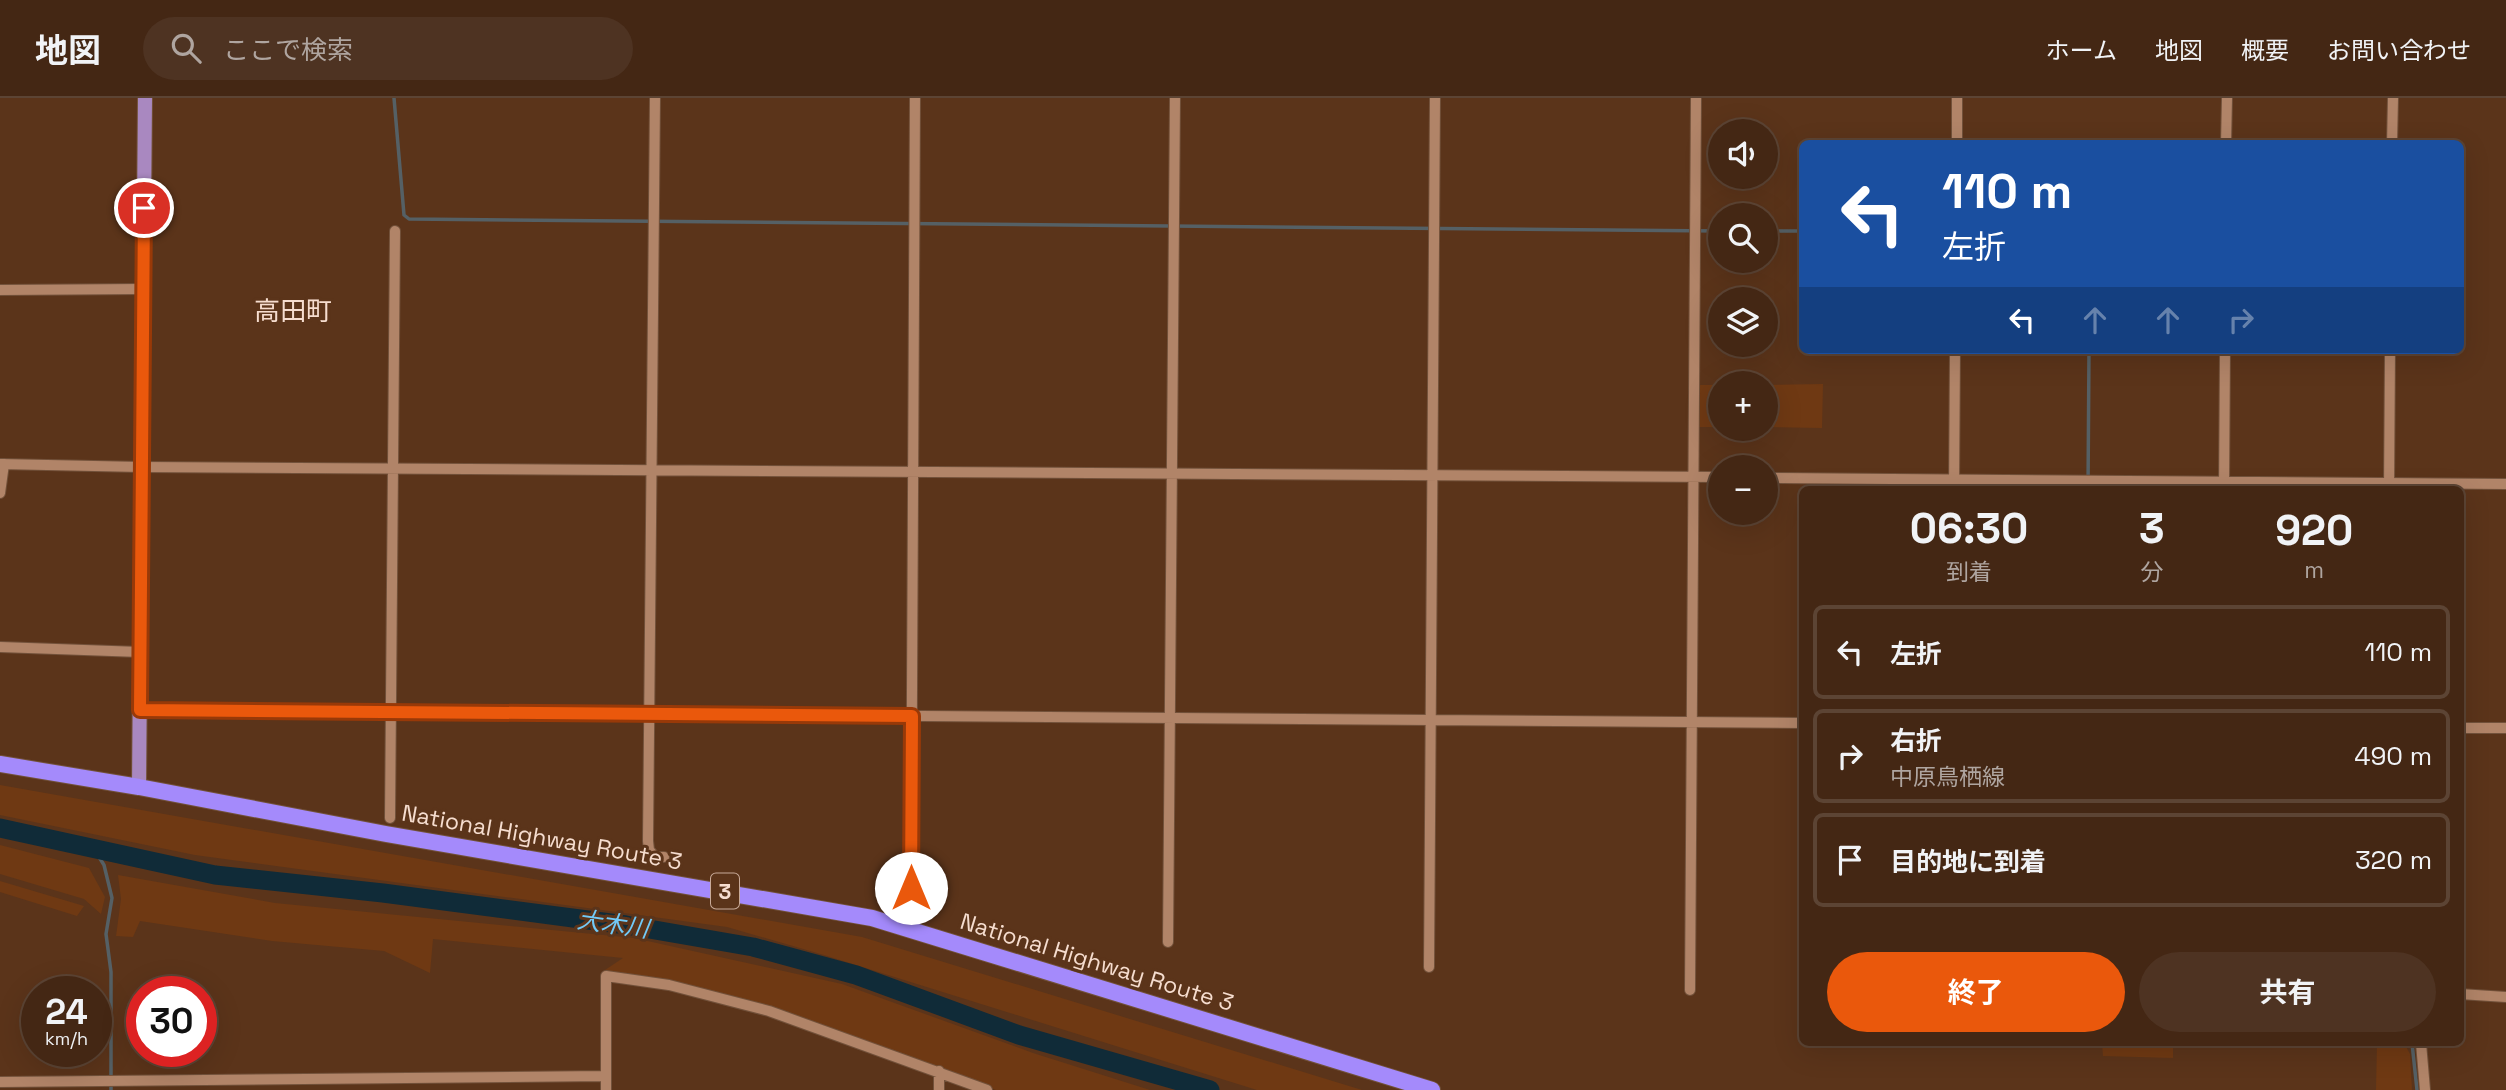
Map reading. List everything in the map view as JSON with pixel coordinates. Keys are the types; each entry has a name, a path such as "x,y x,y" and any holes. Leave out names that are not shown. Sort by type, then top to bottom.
{"highway":[{"name":"National Highway Route 3","path":"0,764 872,918 1432,1090"}],"main road":[{"path":"139,787 145,98"}],"street":[{"path":"655,98 648,841 649,850 655,857 664,857"},
{"path":"911,888 915,98"},
{"path":"1168,942 1175,98"},
{"path":"1429,967 1436,98"},
{"path":"1690,990 1696,98"},
{"path":"1957,98 1957,140"},
{"path":"2226,140 2227,98"},
{"path":"2392,140 2393,98"},
{"path":"390,818 395,231"},
{"path":"0,290 143,289"},
{"path":"1954,485 1955,354"},
{"path":"1778,478 1954,485 2096,481 2224,486 2225,354"},
{"path":"2389,486 2390,354"},
{"path":"0,493 2,464 1708,477"},
{"path":"2428,486 2506,484"},
{"path":"0,647 140,652"},
{"path":"140,710 1799,723"},
{"path":"2464,728 2506,728"},
{"path":"606,1090 606,976 669,985 769,1011 987,1090"},
{"path":"2464,994 2506,997"},
{"path":"2421,1046 2425,1090"},
{"path":"939,1071 939,1090"},
{"path":"0,1082 118,1081 276,1085 606,1076"}],"shaded area":[{"path":"1823,384 1822,428 1778,427 1778,385"},
{"path":"1699,385 1708,385 1708,427 1699,427"},
{"path":"0,785 862,937 1362,1090 1257,1090 727,927 195,855 0,815"},
{"path":"0,845 89,868 105,897 101,914 84,899 0,874"},
{"path":"118,875 275,903 634,938 842,984 1033,1053 1150,1090 996,1090 942,1069 673,983 602,972 623,958 433,939 430,973 384,951 272,941 140,921 133,937 116,936 121,899"},
{"path":"0,881 84,906 77,916 0,892"},
{"path":"2102,1046 2173,1046 2173,1058 2103,1056"},
{"path":"2377,1046 2406,1046 2410,1054 2412,1090 2376,1090"}],"waterway":[{"path":"394,98 404,215 409,219 1708,231"},
{"path":"1778,231 1799,231"},
{"path":"2088,486 2089,354"},
{"name":"大木川","path":"0,828 215,875 383,893 626,925 753,947 856,975 1019,1035 1210,1090"},
{"path":"94,849 104,865 112,898 106,934 111,972 111,1090"},
{"path":"2412,1046 2417,1090"}],"district":[{"name":"高田町","path":"293,311"}],"route":[{"path":"144,208 140,710 912,716 911,888"}]}
